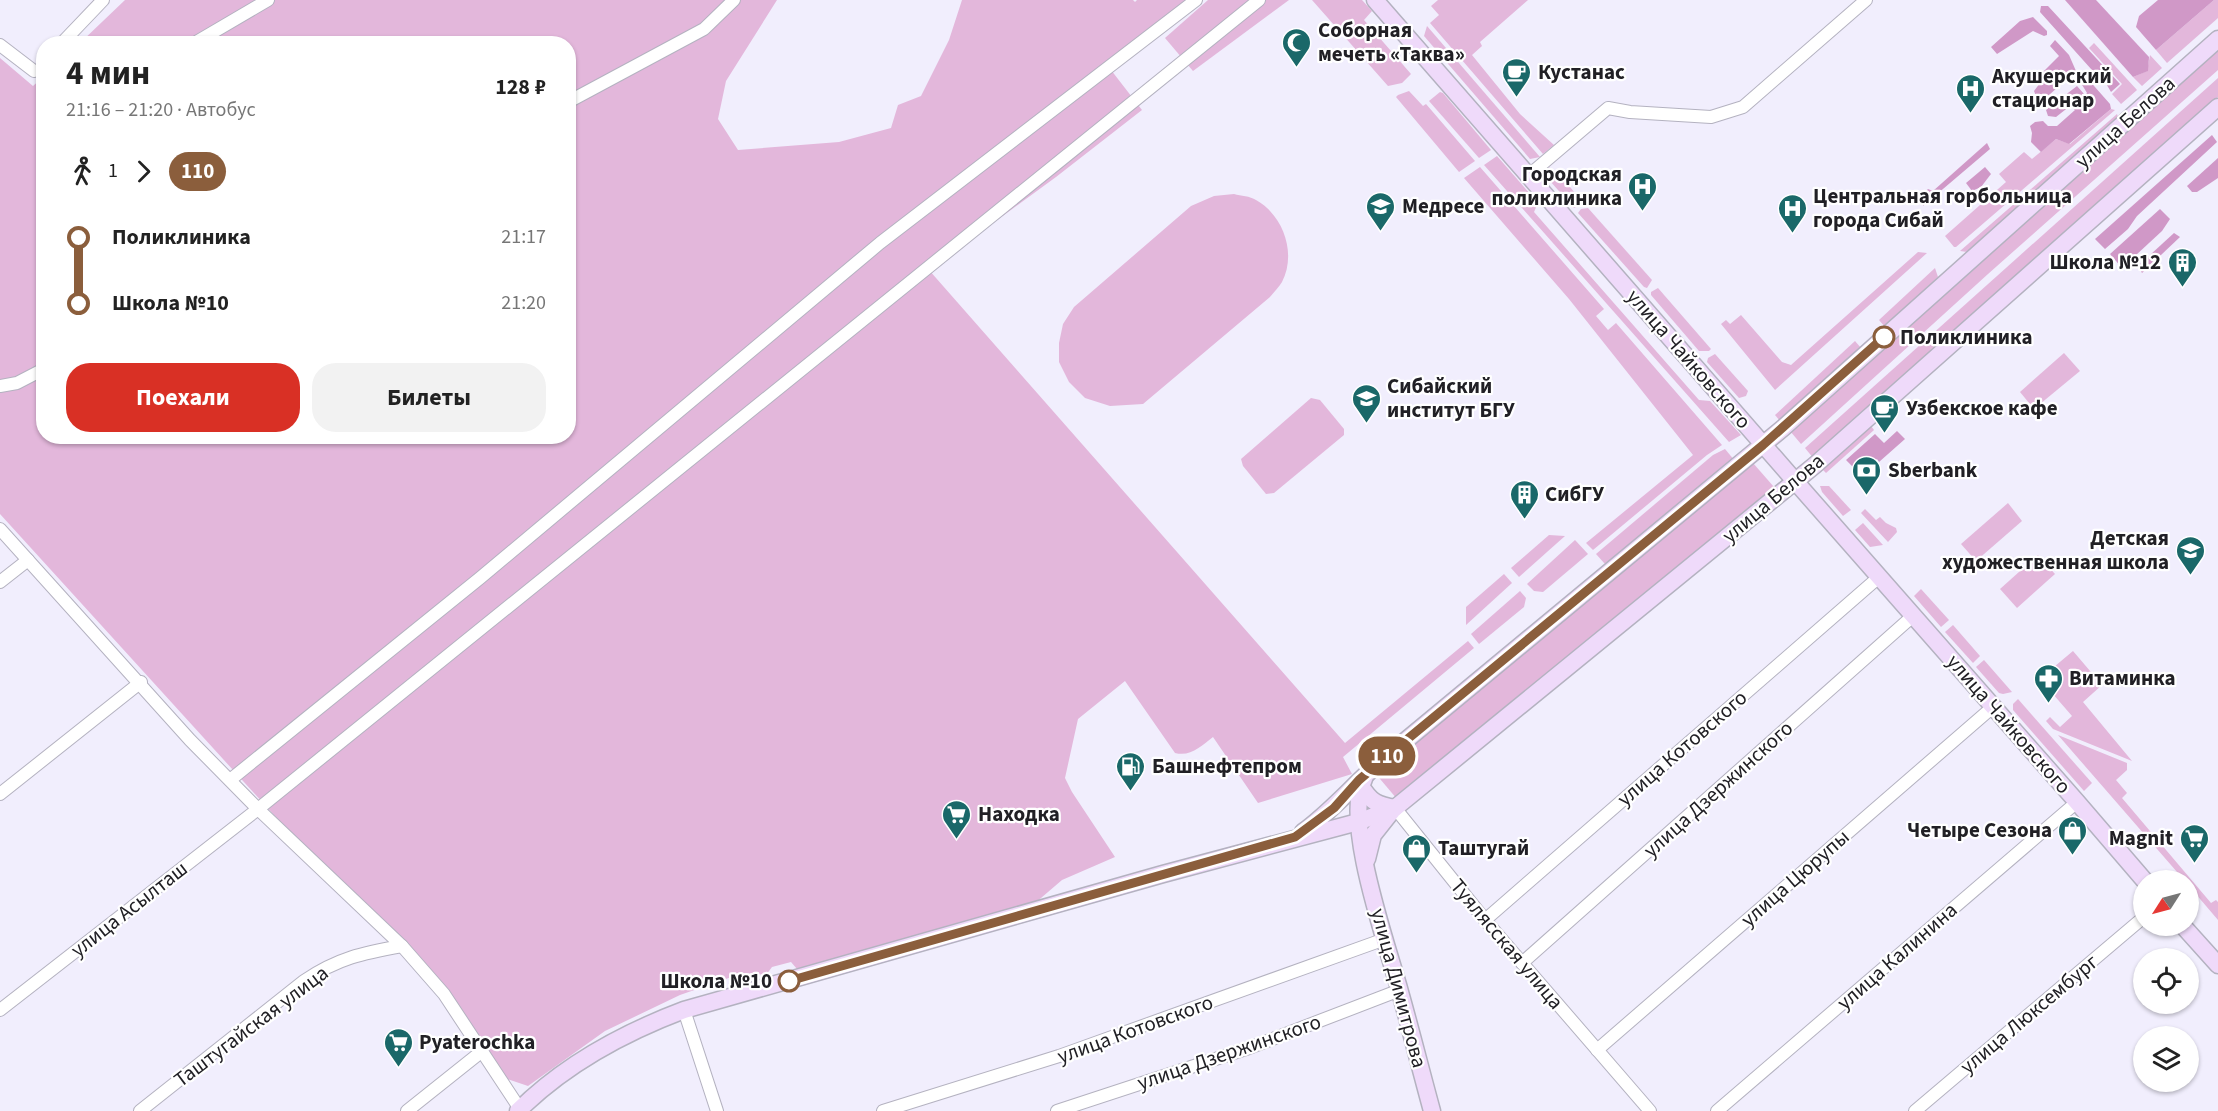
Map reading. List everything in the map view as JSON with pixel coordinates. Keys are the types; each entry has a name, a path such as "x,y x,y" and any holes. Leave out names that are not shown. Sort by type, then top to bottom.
{"main road":[{"name":"улица Чайковского","path":"1376,0 2136,870"},
{"name":"улица Белова","path":"1295,837 1334,808 1364,779 1763,445 2218,39"},
{"name":"улица Белова","path":"519,1110 571,1066 608,1043 644,1025 684,1010 1295,837 1358,822 1395,808 1794,481 2218,107"},
{"name":"Туялясская улица","path":"1364,779 1367,796 1379,806 1395,808"},
{"name":"улица Димитрова","path":"1364,779 1358,797 1358,822 1366,866 1432,1111"},
{"path":"1366,866 1373,835 1395,808"},
{"path":"2192,936 2218,965"}],"street":[{"path":"69,36 103,0"},
{"path":"207,36 268,0"},
{"path":"576,98 704,29 734,0"},
{"path":"230,780 480,578 880,243 1196,0"},
{"name":"улица Асылташ","path":"0,1010 258,809 1259,0"},
{"path":"1528,176 1608,108 1630,112 1711,117 1743,107 1866,0"},
{"path":"0,45 36,68"},
{"path":"0,386 17,382 36,373"},
{"path":"0,529 141,682 190,740 258,809 402,946 444,994 519,1110"},
{"path":"0,582 28,560"},
{"name":"улица Котовского","path":"1485,920 1879,577"},
{"name":"улица Дзержинского","path":"1522,963 1914,615"},
{"path":"0,794 141,682"},
{"name":"улица Цюрупы","path":"1597,1050 1994,706"},
{"name":"улица Калинина","path":"1717,1111 2078,802"},
{"name":"Туялясская улица","path":"1395,808 1485,920 1650,1111"},
{"name":"улица Люксембург","path":"1915,1111 2133,926"},
{"name":"улица Котовского","path":"883,1111 1059,1056 1385,939"},
{"name":"Таштугайская улица","path":"140,1111 322,969 364,953 402,946"},
{"name":"улица Дзержинского","path":"1057,1111 1249,1048 1400,990"},
{"path":"684,1010 717,1111"},
{"path":"407,1111 481,1052"}],"shaded area":[{"path":"125,0 777,0 726,81 718,119 738,150 839,142 891,128 898,105 921,96 949,40 962,0 1133,0 1135,2 1137,0 1193,0 1111,70 1142,110 1056,177 929,270 1345,743 1468,641 1474,648 1343,757 1352,774 1258,803 1213,737 1191,752 1175,753 1125,681 1078,719 1065,778 1115,857 1062,880 1034,904 797,969 791,962 772,967 766,975 743,973 680,995 605,1031 528,1086 504,1078 436,993 0,514 0,58 33,86 36,83 36,444 576,444 576,36 87,36"},
{"path":"1208,0 1289,0 1193,71 1165,38"},
{"path":"1312,0 1362,0 1372,11 1364,20 1411,74 1402,83 1388,86"},
{"path":"1438,0 1528,0 1480,42 1482,46 1472,55 1520,114 1554,145 1543,154 1430,23 1439,15 1431,6"},
{"path":"2065,0 2096,0 2149,57 2148,71 2133,77"},
{"path":"2158,0 2214,0 2156,50 2136,27 2139,16"},
{"path":"2214,0 2218,0 2218,18 2167,63 2156,50"},
{"path":"2041,6 2048,6 2120,84 2111,92 2104,80 2100,79 2040,12"},
{"path":"2033,17 2047,31 2047,35 2033,31 1997,54 1991,47 2020,21"},
{"path":"1427,26 1540,157 1530,159 1424,36"},
{"path":"2055,40 2069,55 2076,71 2049,95 2036,96 2034,91 2043,79 2042,73 2059,56 2050,46"},
{"path":"2094,43 2137,90 2121,104 2112,94 2122,84 2089,48"},
{"path":"2218,47 2218,70 1801,444 1790,431"},
{"path":"2150,55 2162,68 2142,86 2133,77 2147,71"},
{"path":"2087,78 2110,104 2111,109 2069,144 2056,139 2041,152 2031,142 2030,126 2035,122 2043,121 2048,126 2057,126 2075,110 2070,106 2056,117 2048,116 2046,110 2077,86 2085,95 2087,93 2081,83"},
{"path":"2218,78 2218,97 1814,459 1805,448"},
{"path":"1409,91 1423,106 1426,104 1475,161 1459,172 1396,97"},
{"path":"1440,92 1491,150 1479,158 1429,101"},
{"path":"2111,109 2115,110 1954,247 1945,236 2006,182 1999,174 2024,152 2032,159 2056,139 2070,144"},
{"path":"2117,114 2119,120 1967,252 1960,251"},
{"path":"2212,135 2217,142 2137,216 2128,229 2105,249 2095,239"},
{"path":"1987,143 1990,149 1923,206 1922,195 1928,189 1933,191"},
{"path":"1497,156 1538,203 1534,212 1699,400 1710,401 1741,435 1729,442 1484,165"},
{"path":"2218,158 2218,178 2197,192 2192,192 2187,186"},
{"path":"1480,167 1604,309 1596,316 1608,330 1616,323 1722,445 1593,550 1586,543 1693,455 1569,299 1464,178"},
{"path":"1549,167 1580,199 1579,205 1574,208 1550,181"},
{"path":"1985,167 1991,174 1981,187 1972,191 1966,183"},
{"path":"1234,194 1256,200 1274,215 1280,225 1285,236 1288,259 1282,282 1270,297 1143,404 1110,406 1085,398 1069,382 1059,362 1059,343 1063,324 1074,307 1191,206 1214,196"},
{"path":"1588,208 1652,280 1647,288 1578,213 1581,209"},
{"path":"2160,209 2170,219 2162,231 2122,268 2110,254"},
{"path":"2174,233 2180,237 2142,273 2138,266"},
{"path":"1918,252 1927,253 1775,390 1721,324 1726,320 1730,324 1741,315 1782,362 1791,365"},
{"path":"1935,268 1938,277 1885,327 1879,320"},
{"path":"1658,288 1711,349 1709,351 1699,351 1651,295 1651,292"},
{"path":"1855,341 1861,348 1780,421 1775,415"},
{"path":"2064,353 2080,371 2034,409 2020,392"},
{"path":"1715,354 1748,391 1746,396 1739,398 1707,362 1708,358"},
{"path":"1311,398 1320,400 1344,429 1344,435 1274,493 1266,494 1243,466 1241,459"},
{"path":"1871,426 1874,430 1826,473 1823,470"},
{"path":"1897,431 1905,439 1879,462 1877,459 1860,474 1846,460 1875,434 1884,443"},
{"path":"1725,449 1735,461 1610,564 1605,564 1596,554 1713,455"},
{"path":"1753,463 1774,487 1397,799 1375,773"},
{"path":"1820,486 1829,486 1851,510 1843,516 1822,492"},
{"path":"2008,503 2022,521 1976,561 1961,544"},
{"path":"1865,509 1876,520 1880,517 1896,528 1897,532 1888,542 1861,513"},
{"path":"1863,523 1883,545 1870,547 1855,530"},
{"path":"1549,535 1565,536 1519,577 1511,568"},
{"path":"1575,540 1588,554 1543,592 1534,591 1527,584"},
{"path":"2038,555 2055,574 2017,608 2000,589"},
{"path":"1504,574 1512,583 1466,625 1466,607"},
{"path":"1921,589 1949,620 1941,627 1914,596"},
{"path":"1520,591 1526,598 1524,607 1479,644 1471,634"},
{"path":"1953,625 1980,656 1973,663 1945,632"},
{"path":"2073,651 2102,685 2083,702 2132,761 2053,729 2046,721 2050,717 2060,727 2072,716 2046,686 2047,683 2042,677"},
{"path":"1984,660 2012,692 1999,693 1976,667"},
{"path":"2018,699 2092,783 2084,791 2013,710 2013,704"},
{"path":"2058,735 2127,763 2127,770 2116,780 2127,793 2122,798 2183,870 2175,870"},
{"path":"2199,889 2211,903 2216,900 2218,902 2218,920 2199,898"}],"bus line":[{"name":"110","path":"789,981 1295,837 1334,808 1359,780 1381,761 1783,428 1884,337"}],"place":[{"name":"Соборная мечеть «Таква»","path":"1297,68"},
{"name":"Кустанас","path":"1517,98"},
{"name":"Акушерский стационар","path":"1971,114"},
{"name":"Городская поликлиника","path":"1643,212"},
{"name":"Медресе","path":"1381,232"},
{"name":"Центральная горбольница города Сибай","path":"1792,234"},
{"name":"Школа №12","path":"2182,288"},
{"name":"Поликлиника","path":"1884,337"},
{"name":"Сибайский институт БГУ","path":"1366,424"},
{"name":"Узбекское кафе","path":"1885,434"},
{"name":"Sberbank","path":"1867,496"},
{"name":"СибГУ","path":"1524,520"},
{"name":"Детская художественная школа","path":"2190,576"},
{"name":"Витаминка","path":"2048,704"},
{"name":"Башнефтепром","path":"1131,792"},
{"name":"Находка","path":"957,840"},
{"name":"Четыре Сезона","path":"2073,856"},
{"name":"Magnit","path":"2194,864"},
{"name":"Таштугай","path":"1417,874"},
{"name":"Школа №10","path":"789,981"},
{"name":"Pyaterochka","path":"398,1068"}]}
